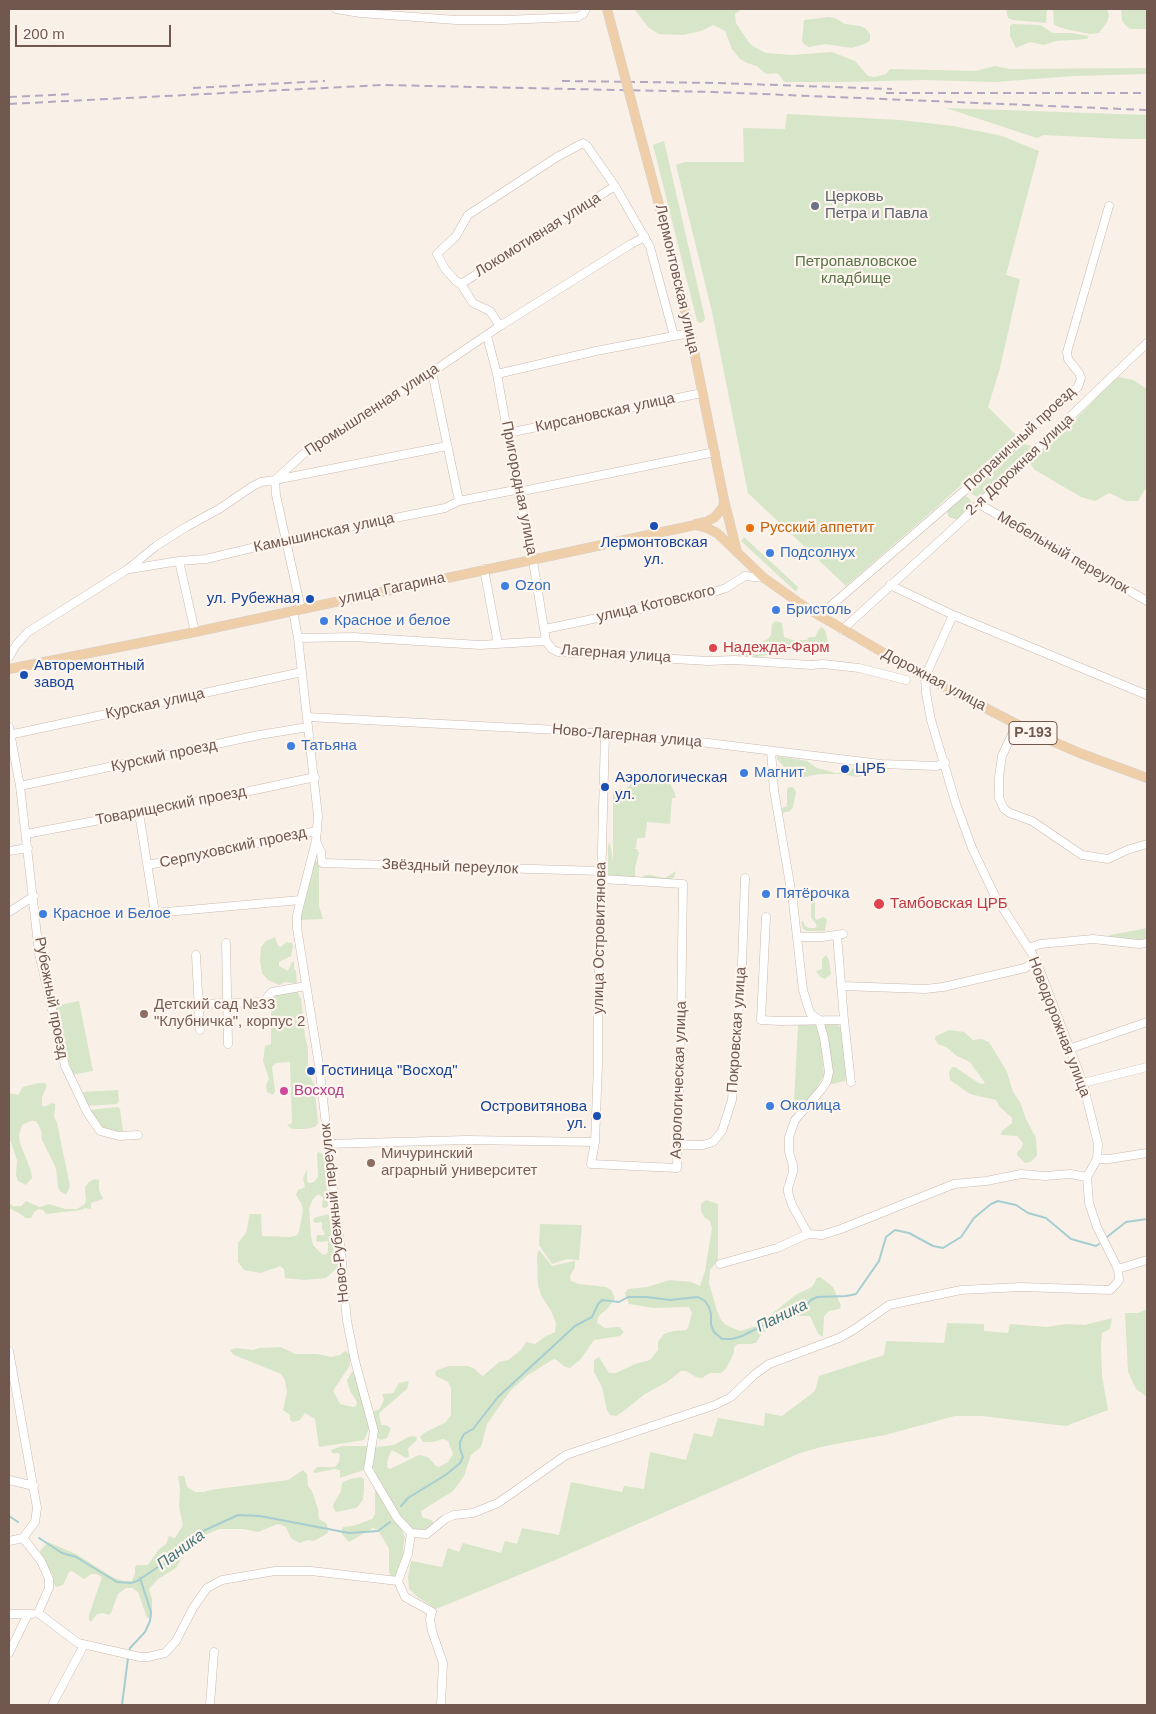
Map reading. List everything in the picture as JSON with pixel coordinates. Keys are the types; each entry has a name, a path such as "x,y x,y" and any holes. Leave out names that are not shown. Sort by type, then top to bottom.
{"main road":[{"name":"Лермонтовская улица","path":"607,9 664,223 690,332 724,500 738,552"},
{"name":"улица Гагарина","path":"9,669 195,632 695,525 715,517 723,507 724,500"},
{"path":"695,525 717,533 738,552"},
{"name":"Дорожная улица","path":"738,552 764,578 819,616 925,677 1060,745 1147,778"}],"street":[{"path":"336,9 360,13 456,20 578,17 586,9"},
{"path":"500,326 490,311 473,303 461,284 445,269 437,254 456,236 468,214 557,157 583,143 615,186 650,247 674,336"},
{"name":"Локомотивная улица","path":"461,284 615,186"},
{"name":"Пограничный проезд","path":"819,616 970,485 1078,387 1081,378 1068,359 1067,352 1109,206"},
{"name":"Промышленная улица","path":"9,657 16,645 28,632 128,569 156,546 220,509 253,486 261,482 275,480 309,449 432,372 500,326 645,237"},
{"path":"497,374 690,332"},
{"name":"Пригородная улица","path":"486,336 497,374 518,492 533,559 546,641"},
{"name":"2-я Дорожная улица","path":"842,630 956,526 1147,343"},
{"path":"432,372 459,501"},
{"name":"Кирсановская улица","path":"508,432 702,393"},
{"path":"275,480 448,446"},
{"name":"Камышинская улица","path":"128,569 206,559 285,540 445,508 459,501 515,490 518,492 715,452"},
{"name":"Ново-Рубежный переулок","path":"275,480 276,495 297,610 298,638 318,816 318,831 300,900 297,928 319,1065 347,1320 355,1361 374,1431 368,1469 397,1518 411,1533"},
{"name":"Мебельный переулок","path":"979,504 1147,601"},
{"path":"179,561 195,632"},
{"path":"484,569 498,644"},
{"name":"улица Котовского","path":"544,629 717,591 726,588 745,576 764,578"},
{"path":"890,585 953,615 1147,695"},
{"path":"925,677 953,615"},
{"name":"Лагерная улица","path":"298,638 354,637 460,644 546,641 552,649 558,652 823,664 859,668 906,680"},
{"name":"Курская улица","path":"9,732 302,672"},
{"name":"Новодорожная улица","path":"925,677 931,720 956,804 981,869 1009,920 1036,960 1083,1083 1098,1144 1097,1159 1088,1177"},
{"name":"Ново-Лагерная улица","path":"307,717 605,734 700,742 881,764 937,766 944,762"},
{"path":"1017,724 1002,756 999,776 999,798 1004,809 1032,821 1082,855 1108,859 1127,850 1147,844"},
{"name":"Курский проезд","path":"20,786 260,735 308,727"},
{"name":"Рубежный проезд","path":"9,732 20,786 40,953 61,1053 68,1075 87,1112 100,1132 119,1136 138,1135"},
{"name":"улица Островитянова","path":"595,1142 605,734"},
{"path":"771,751 777,814 791,894 806,1000 810,1013 819,1020 824,1038 828,1076 821,1090 795,1120 791,1129 789,1152 793,1172 788,1192 792,1205 808,1234"},
{"name":"Товарищеский проезд","path":"26,834 139,814 315,777"},
{"path":"139,814 155,913 300,900"},
{"name":"Серпуховский проезд","path":"148,865 318,831"},
{"name":"Звёздный переулок","path":"316,841 321,852 322,863 602,875"},
{"path":"9,851 28,848"},
{"name":"Аэрологическая улица","path":"595,1142 591,1164 676,1168 682,1022 683,884 602,875"},
{"name":"Покровская улица","path":"677,1144 703,1145 713,1142 722,1131 732,1100 742,965 745,878"},
{"path":"9,912 34,896"},
{"path":"766,917 761,1020 844,1020"},
{"path":"797,937 822,937 840,934 844,1020 851,1082"},
{"path":"1028,948 1040,944 1093,939 1139,944 1147,943"},
{"path":"226,943 228,1044"},
{"path":"196,956 200,1030"},
{"path":"842,986 943,988 1025,968 1036,960"},
{"path":"198,1004 263,1002 272,992 306,986"},
{"path":"1069,1049 1147,1022"},
{"path":"1083,1083 1147,1067"},
{"path":"327,1144 466,1140 595,1142"},
{"path":"1097,1159 1147,1153"},
{"path":"441,1705 443,1662 432,1631 430,1619 432,1612 405,1597 398,1582 408,1554 411,1533 427,1534 445,1519 454,1515 473,1513 498,1503 566,1455 731,1397 754,1375 769,1364 839,1338 889,1305 944,1293 989,1288 1110,1290 1119,1280 1118,1269 1096,1227 1090,1203 1088,1177 1070,1174 1045,1176 1021,1174 986,1181 954,1184 841,1229 822,1235 808,1234 777,1248 720,1264"},
{"path":"1118,1269 1147,1260"},
{"path":"9,1351 37,1508 35,1522 23,1538 9,1541"},
{"path":"9,1480 34,1486"},
{"path":"23,1538 41,1561 49,1579 49,1588 38,1613"},
{"path":"9,1614 38,1613 78,1643 140,1657 148,1657 164,1653 176,1641 193,1608 207,1588 222,1580 275,1571 311,1571 398,1582"},
{"path":"9,1653 28,1614"},
{"path":"52,1705 84,1645"},
{"path":"210,1705 214,1652"}],"green space":[{"path":"634,9 742,9 735,14 736,23 750,44 760,50 766,53 792,55 832,52 855,61 868,76 874,77 886,74 890,69 976,71 995,66 1010,69 1147,68 1147,74 1073,76 996,82 924,80 784,82 777,73 766,74 757,66 740,59 732,49 725,31 713,25 701,31 683,35 659,34 649,28"},
{"path":"1006,9 1047,9 1046,23 1013,20 1008,18"},
{"path":"1053,9 1107,9 1109,16 1099,33 1090,34 1054,25"},
{"path":"1121,9 1147,9 1147,29 1130,29 1122,20"},
{"path":"829,17 845,24 865,28 870,34 870,40 867,43 852,48 825,44 809,47 804,44 802,41 804,20"},
{"path":"1012,24 1040,25 1053,33 1089,36 1087,39 1056,41 1044,45 1030,42 1016,48 1010,36 1010,26"},
{"path":"946,108 1147,115 1147,139 1044,135 1037,138"},
{"name":"Петропавловское кладбище","path":"787,114 900,120 953,126 1002,136 1039,151 1006,275 1020,279 1000,368 988,407 1016,435 846,586 748,493 712,312 676,165 685,162 744,162 743,128 785,129"},
{"path":"664,141 705,318 700,323 697,321 653,145"},
{"path":"1119,377 1133,380 1147,389 1147,486 1138,501 1126,501 1109,493 1095,501 1081,497 1035,470 1030,461"},
{"path":"1022,443 1034,447 980,499 969,491"},
{"path":"964,495 974,505 959,520 951,518 948,516 947,510"},
{"path":"744,537 798,587 797,591 741,541"},
{"path":"775,621 782,623 784,637 792,640 807,640 809,637 815,637 822,627 826,632 828,644 819,653 805,653 804,645 801,643 789,645 780,653 745,659 739,656 736,651 737,648 750,646 768,639 771,635 772,624"},
{"path":"777,756 807,761 817,768 836,773 847,772 858,765 865,768 866,772 858,777 840,774 820,774 796,779 793,777 785,779 783,776 783,766 777,759"},
{"path":"634,781 670,783 674,791 676,798 672,798 670,824 647,822 645,838 637,838 634,849 637,849 639,853 635,867 635,877 650,875 665,878 676,871 674,877 668,881 608,875 608,846 610,842 613,862 613,789 626,789"},
{"path":"793,787 796,792 793,807 790,811 783,813 780,812 780,809 787,806 787,789"},
{"path":"315,861 319,862 319,906 323,919 300,920"},
{"path":"812,892 815,897 815,918 817,920 823,917 827,919 825,931 807,931 803,929 801,922 803,921 805,926 809,928 817,926 811,917 810,893"},
{"path":"1147,928 1147,939 1143,941 1108,937 1110,935"},
{"path":"275,937 278,946 281,947 286,942 292,943 291,956 279,962 279,966 288,971 292,962 294,962 297,984 285,982 279,985 268,980 262,973 261,947 266,941"},
{"path":"826,955 829,960 831,974 825,979 820,977 816,971 822,969 822,959"},
{"path":"298,990 299,997 301,998 308,1049 308,1072 314,1084 318,1123 315,1127 292,1129 287,1125 292,1123 290,1062 276,1063 272,1067 275,1091 273,1095 267,1092 266,1085 269,1079 263,1061 265,1046 271,1044 271,1010 267,1003 274,994"},
{"path":"79,1001 93,1071 71,1075 54,1006"},
{"path":"824,1024 838,1025 841,1028 847,1077 845,1081 828,1085"},
{"path":"798,1025 816,1025 821,1041 824,1075 810,1101 807,1102 794,1102"},
{"path":"949,1030 964,1032 973,1040 982,1039 989,1042 1007,1072 1013,1092 1020,1102 1036,1138 1037,1156 1030,1162 1025,1163 1017,1155 1023,1143 1017,1136 1001,1135 1002,1131 1012,1123 1012,1118 1000,1107 996,1100 970,1094 950,1080 949,1072 952,1067 955,1067 977,1082 985,1083 970,1062 938,1044 935,1039 936,1036"},
{"path":"45,1083 47,1086 42,1097 42,1105 44,1107 52,1103 55,1104 54,1117 57,1123 70,1186 66,1195 58,1187 56,1168 42,1140 41,1130 36,1121 22,1125 19,1135 32,1178 26,1185 18,1181 16,1175 17,1160 9,1137 9,1093 18,1095 23,1087"},
{"path":"118,1090 119,1101 117,1104 87,1106 83,1092"},
{"path":"118,1107 120,1109 123,1131 107,1132 89,1110"},
{"path":"318,1152 323,1154 325,1162 328,1206 322,1207 323,1197 318,1194 313,1199 309,1208 311,1236 313,1245 323,1255 327,1254 328,1241 316,1241 317,1235 325,1234 322,1229 322,1222 316,1223 313,1221 314,1218 328,1214 338,1267 326,1278 304,1280 285,1278 284,1269 280,1266 261,1273 244,1270 238,1262 238,1243 246,1233 250,1214 261,1214 262,1236 289,1237 296,1236 299,1232 303,1210 296,1195 298,1190 305,1187 303,1178 307,1169 307,1181 309,1183 314,1182 318,1177"},
{"path":"94,1179 99,1180 99,1190 103,1199 91,1203 91,1209 85,1208 82,1210 46,1214 43,1210 39,1209 34,1212 31,1218 26,1218 9,1208 9,1203 13,1206 21,1206 26,1201 40,1207 49,1204 65,1209 77,1209 85,1204 85,1187"},
{"path":"706,1200 718,1204 718,1260 710,1270 709,1283 717,1311 721,1320 726,1325 740,1331 756,1326 797,1294 812,1287 817,1278 820,1277 833,1287 841,1306 839,1309 829,1311 824,1316 823,1337 818,1334 810,1316 798,1316 762,1333 756,1343 738,1344 734,1347 734,1353 726,1369 721,1373 710,1373 702,1378 686,1371 681,1371 667,1382 645,1394 621,1413 616,1416 610,1415 607,1410 602,1387 594,1372 594,1360 599,1357 609,1373 616,1373 635,1364 650,1360 658,1350 658,1342 664,1334 688,1328 692,1313 689,1307 653,1308 629,1304 625,1293 628,1289 647,1287 670,1280 691,1282 700,1286 705,1271 712,1228 710,1221 705,1218 701,1211 701,1204"},
{"path":"540,1224 582,1225 579,1260 567,1259 552,1264 539,1245"},
{"path":"539,1250 552,1266 575,1261 575,1267 570,1276 571,1281 579,1284 606,1287 611,1290 615,1298 609,1307 598,1317 597,1323 605,1328 619,1327 624,1332 620,1336 594,1340 580,1360 570,1368 565,1367 555,1359 552,1360 528,1375 511,1390 487,1424 481,1447 471,1455 464,1476 453,1491 421,1511 422,1517 431,1520 433,1525 421,1532 411,1528 405,1520 402,1521 400,1526 405,1537 404,1556 396,1577 391,1577 389,1572 389,1549 378,1530 373,1528 349,1542 341,1533 343,1527 353,1526 372,1519 375,1514 377,1477 373,1467 375,1449 377,1447 394,1445 408,1437 414,1436 417,1438 408,1448 409,1457 406,1458 392,1450 388,1458 387,1467 390,1469 419,1455 428,1457 439,1467 448,1462 453,1454 448,1441 443,1439 423,1442 420,1437 446,1422 451,1415 451,1388 448,1382 436,1376 435,1373 437,1370 449,1366 468,1366 483,1376 499,1362 508,1360 521,1350 526,1342 535,1344 555,1332 556,1323 541,1295 538,1285 537,1254"},
{"path":"1147,1309 1147,1397 1136,1389 1128,1372 1125,1313 1138,1313"},
{"path":"1112,1318 1110,1329 1102,1333 1101,1346 1102,1376 1108,1410 1066,1426 982,1416 955,1416 885,1435 825,1446 800,1453 553,1561 436,1609 409,1589 408,1577 411,1561 442,1567 448,1548 459,1552 463,1543 501,1553 505,1541 517,1544 522,1528 559,1535 571,1482 622,1492 624,1486 644,1489 650,1452 686,1460 694,1433 712,1437 718,1418 764,1426 765,1413 782,1416 815,1391 819,1376 884,1355 886,1341 944,1343 947,1323 984,1324 984,1331 1008,1333 1010,1324 1047,1327 1066,1324 1085,1325"},
{"path":"281,1347 295,1354 317,1354 331,1357 340,1355 345,1351 350,1354 350,1365 333,1391 340,1404 356,1406 357,1402 350,1391 347,1380 354,1371 369,1429 364,1440 319,1447 315,1419 305,1413 300,1420 293,1422 290,1420 290,1415 283,1410 287,1392 285,1380 281,1374 234,1355 230,1350 236,1348 253,1350"},
{"path":"409,1381 407,1389 379,1413 381,1425 391,1428 387,1438 381,1440 378,1438 374,1411 379,1410 384,1400 382,1394 393,1393 399,1383"},
{"path":"342,1446 369,1446 368,1464 364,1470 340,1478 340,1470 313,1472 317,1467 335,1467 339,1462 340,1455 332,1453 331,1450"},
{"path":"303,1470 307,1474 308,1486 312,1491 318,1509 319,1519 327,1524 328,1533 314,1541 308,1540 299,1543 291,1538 286,1527 278,1524 258,1532 243,1529 219,1529 207,1534 191,1543 176,1568 158,1579 149,1589 152,1599 152,1618 147,1618 138,1592 132,1588 126,1588 118,1594 109,1615 97,1614 91,1622 89,1615 102,1577 97,1574 91,1574 84,1579 72,1571 69,1572 63,1585 56,1587 53,1575 40,1551 48,1542 76,1554 114,1578 132,1581 135,1567 137,1565 148,1565 158,1550 166,1544 169,1536 175,1538 183,1525 179,1507 180,1489 178,1476 184,1476 187,1487 195,1492 204,1492 288,1480"},
{"path":"361,1477 364,1479 364,1490 363,1499 359,1505 356,1508 336,1512 333,1508 334,1503 341,1491 342,1483"}],"waterway":[{"name":"Паника","path":"401,1506 408,1498 447,1474 460,1463 463,1457 460,1442 464,1434 473,1429 498,1397 575,1326 592,1317 602,1300 619,1302 628,1297 670,1300 698,1297 705,1301 709,1307 711,1325 714,1332 722,1339 732,1339 766,1324 787,1310 804,1308 811,1300 817,1297 856,1294 879,1261 886,1237 895,1230 909,1233 933,1246 943,1248 961,1237 974,1218 991,1204 998,1201 1016,1205 1028,1213 1046,1218 1071,1239 1096,1246 1099,1244"},
{"name":"Паника","path":"1107,1237 1126,1222 1147,1219"},
{"name":"Паника","path":"39,1538 62,1553 76,1557 117,1582 131,1583 168,1563 201,1532 238,1515 260,1516 349,1533 378,1531 390,1522"},
{"name":"Паника","path":"9,1516 18,1522"},
{"path":"129,1652 130,1648 145,1632 150,1621 151,1612 140,1578"},
{"path":"122,1705 128,1658"}],"railway":[{"path":"193,88 325,81"},
{"path":"562,81 717,83 892,89"},
{"path":"9,104 382,85 714,92 1147,110"},
{"path":"886,93 1147,93"},
{"path":"9,97 73,94"}],"place":[{"name":"Церковь Петра и Павла","path":"815,206"},
{"name":"Лермонтовская ул.","path":"654,526"},
{"name":"Русский аппетит","path":"750,528"},
{"name":"Подсолнух","path":"770,553"},
{"name":"Ozon","path":"505,586"},
{"name":"ул. Рубежная","path":"310,599"},
{"name":"Бристоль","path":"776,610"},
{"name":"Красное и белое","path":"324,621"},
{"name":"Надежда-Фарм","path":"713,648"},
{"name":"Авторемонтный завод","path":"24,675"},
{"name":"Татьяна","path":"291,746"},
{"name":"ЦРБ","path":"845,769"},
{"name":"Магнит","path":"744,773"},
{"name":"Аэрологическая ул.","path":"605,787"},
{"name":"Пятёрочка","path":"766,894"},
{"name":"Тамбовская ЦРБ","path":"879,904"},
{"name":"Красное и Белое","path":"43,914"},
{"name":"Детский сад №33 \"Клубничка\", корпус 2","path":"144,1014"},
{"name":"Гостиница \"Восход\"","path":"311,1071"},
{"name":"Восход","path":"284,1091"},
{"name":"Околица","path":"770,1106"},
{"name":"Островитянова ул.","path":"597,1116"},
{"name":"Мичуринский аграрный университет","path":"371,1163"}]}
